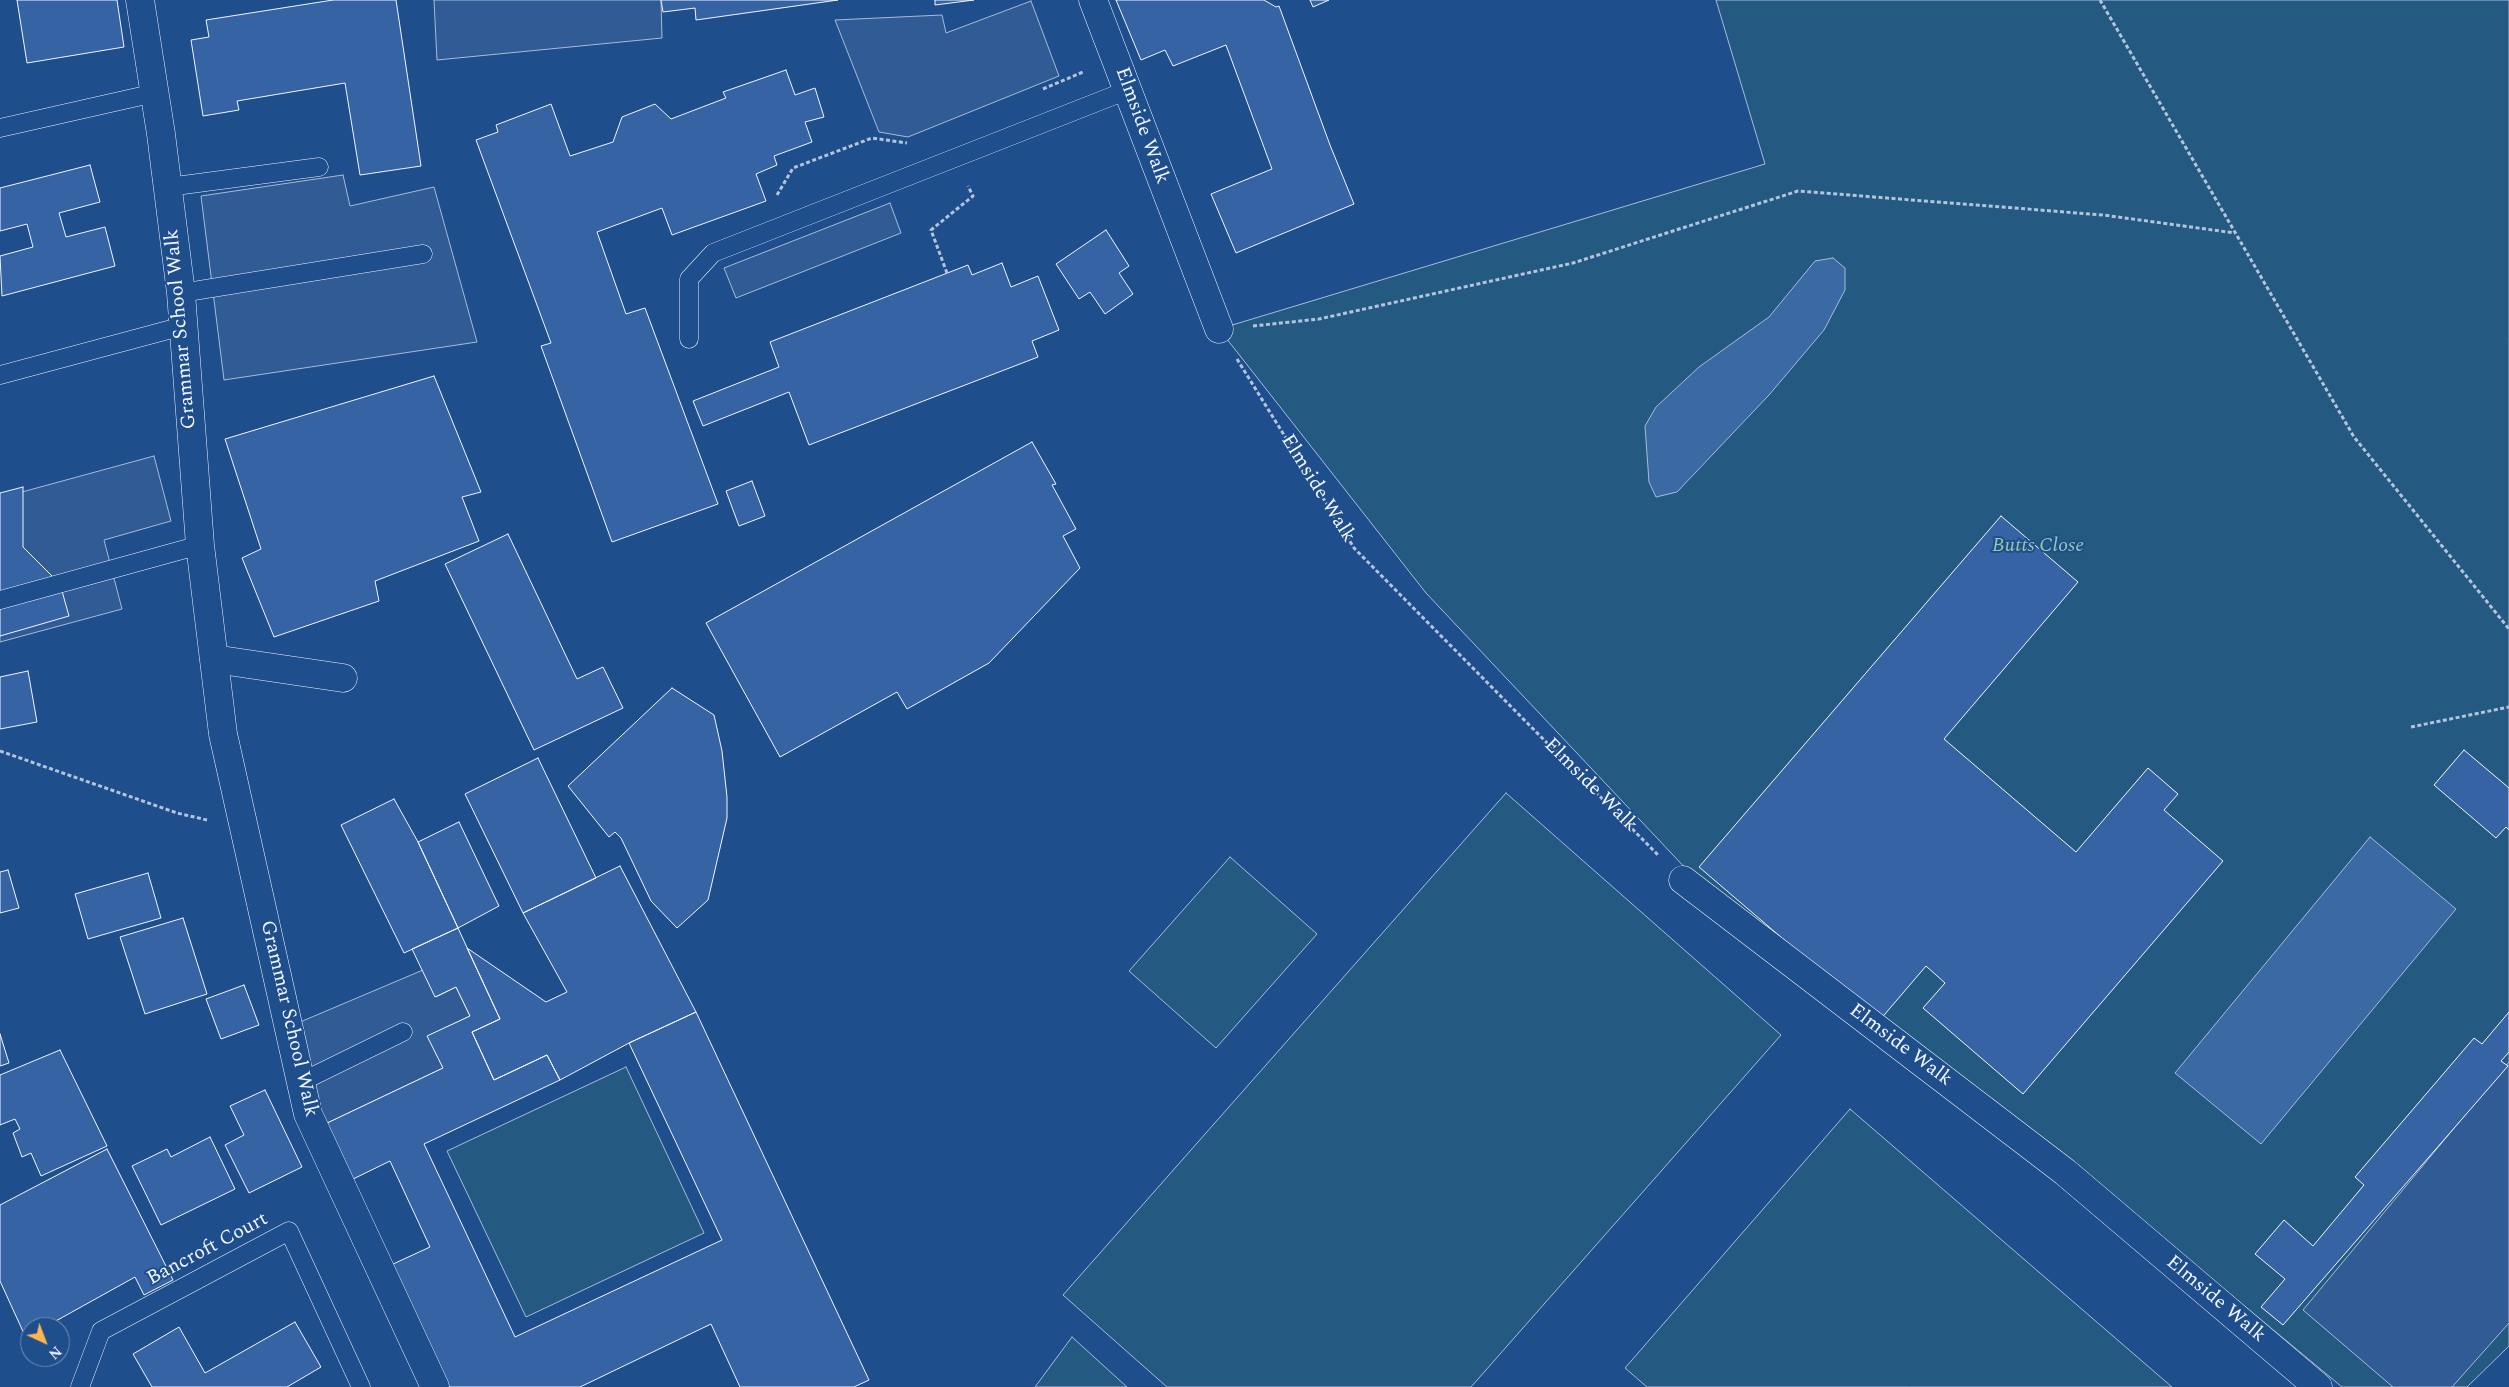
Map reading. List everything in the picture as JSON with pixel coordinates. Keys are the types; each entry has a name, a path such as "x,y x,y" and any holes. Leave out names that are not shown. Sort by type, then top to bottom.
{"street":[{"name":"Grammar School Walk","path":"140,0 155,93 181,293 200,545 223,734 308,1114 435,1387"},
{"name":"Elmside Walk","path":"1093,0 1219,330"},
{"path":"214,659 343,678"},
{"name":"Elmside Walk","path":"1683,880 2065,1172 2318,1387"}],"lane":[{"path":"689,339 689,279 713,254 1128,90"},
{"path":"0,128 155,93"},
{"path":"168,187 319,167"},
{"path":"181,293 424,254"},
{"path":"0,375 183,326"},
{"path":"0,600 200,545"},
{"path":"301,1082 403,1032"},
{"name":"Bancroft Court","path":"80,1387 101,1331 289,1231 361,1387"}],"path":[{"path":"2100,0 2354,437 2509,629"},
{"path":"1038,90 1116,58"},
{"path":"773,202 793,168 872,138 905,144 914,140"},
{"path":"947,273 931,230 972,196 957,157"},
{"path":"1219,330 1319,318 1573,263 1798,191 2103,215 2235,233"},
{"name":"Elmside Walk","path":"1219,330 1354,548 1683,880"},
{"path":"2411,726 2509,707"},
{"path":"0,751 177,813 244,828"}],"green space":[{"name":"Butts Close","path":"1716,0 2509,0 2509,1346 2467,1387 2342,1387 2060,1153 1689,872 1426,593 1219,329 1765,164"},
{"path":"1506,793 1781,1035 1471,1387 1167,1387 1063,1295"},
{"path":"1230,857 1317,934 1216,1048 1129,971"},
{"path":"626,1067 704,1233 526,1317 447,1151"},
{"path":"1850,1109 2172,1387 1647,1387 1625,1368"},
{"path":"1072,1337 1127,1387 1035,1387"}],"shaded area":[{"path":"434,0 661,0 662,38 437,60"},
{"path":"1031,1 1059,76 908,137 879,132 835,20 942,15 946,33"},
{"path":"343,175 350,206 434,187 477,342 224,380 201,196"},
{"path":"890,203 901,233 736,298 724,268"},
{"path":"1833,258 1845,268 1845,290 1824,330 1769,395 1677,492 1656,497 1649,482 1645,426 1656,407 1699,367 1769,317 1815,261"},
{"path":"154,456 171,521 104,540 122,609 0,642 0,498"},
{"path":"2370,837 2456,909 2261,1144 2175,1073"},
{"path":"423,970 436,997 456,987 470,1016 428,1036 443,1068 323,1125 286,1028"},
{"path":"2509,1062 2509,1323 2452,1387 2393,1387 2303,1310"}],"building":[{"path":"17,0 117,0 124,47 27,63"},
{"path":"333,0 396,0 421,166 360,175 345,83 237,101 239,110 203,116 191,40 209,37 206,20"},
{"path":"661,0 838,0 696,20 695,8 663,12"},
{"path":"935,0 974,0 935,5"},
{"path":"1116,0 1264,0 1276,7 1279,6 1330,145 1354,204 1236,253 1211,194 1272,169 1226,45 1173,66 1165,50 1141,60"},
{"path":"1310,0 1329,0 1313,7"},
{"path":"786,70 795,95 815,88 824,117 805,122 812,142 774,156 777,165 756,174 766,201 672,235 662,208 597,232 626,314 645,308 718,504 612,542 541,346 551,343 476,140 498,132 496,125 551,104 570,156 613,142 622,117 655,104 671,119 726,98 723,92"},
{"path":"90,165 100,202 59,213 66,237 105,227 115,266 2,296 0,256 33,247 27,224 0,231 0,188"},
{"path":"1106,230 1129,266 1119,273 1133,294 1105,314 1090,292 1079,299 1056,264"},
{"path":"1002,263 1011,287 1038,276 1059,330 1032,341 1038,357 809,445 789,392 703,426 693,401 779,367 770,342 968,265 972,275"},
{"path":"434,376 481,492 462,497 479,541 375,581 379,601 274,637 242,558 261,549 225,439"},
{"path":"1032,442 1056,484 1052,485 1076,529 1063,536 1080,568 989,663 907,709 897,692 780,757 706,623"},
{"path":"752,481 765,516 739,526 726,491"},
{"path":"23,487 23,547 60,584 69,616 0,636 0,493"},
{"path":"2001,516 2078,582 1944,739 2076,852 2148,768 2178,794 2164,810 2223,861 2023,1094 1923,1008 1945,983 1926,966 1879,1021 1699,867"},
{"path":"508,534 577,679 603,667 623,708 534,750 445,564"},
{"path":"28,671 37,722 0,729 0,677"},
{"path":"672,688 714,715 722,751 727,797 727,818 708,900 677,928 651,901 621,838 615,832 609,837 568,786"},
{"path":"2464,750 2509,788 2509,830 2506,827 2496,838 2434,785"},
{"path":"538,758 596,878 523,913 465,794"},
{"path":"394,799 418,842 458,928 404,953 341,825"},
{"path":"459,822 499,906 458,928 418,842"},
{"path":"620,866 696,1012 629,1043 560,1080 547,1055 494,1080 472,1032 500,1019 467,948 546,1002 567,992 523,913"},
{"path":"8,870 19,908 0,913 0,872"},
{"path":"148,873 161,918 88,939 75,894"},
{"path":"183,918 207,994 145,1014 120,937"},
{"path":"458,928 500,1019 472,1032 494,1080 547,1055 560,1080 424,1144 515,1337 722,1240 629,1043 696,1012 869,1380 854,1387 740,1387 711,1324 580,1387 449,1387 391,1265 430,1247 390,1161 349,1181 323,1125 443,1068 427,1036 470,1016 456,987 435,997 412,949"},
{"path":"244,985 259,1025 221,1039 206,999"},
{"path":"2509,1012 2509,1052 2501,1061 2508,1066 2283,1325 2261,1307 2285,1279 2255,1254 2284,1220 2313,1246 2364,1185 2355,1177 2474,1038 2482,1044"},
{"path":"0,1034 9,1063 0,1066"},
{"path":"60,1050 107,1146 41,1176 31,1153 22,1157 13,1133 20,1129 15,1119 0,1125 0,1075"},
{"path":"265,1090 302,1167 249,1193 225,1145 244,1135 230,1106"},
{"path":"210,1137 235,1189 161,1225 132,1166 167,1149 171,1157"},
{"path":"107,1149 173,1280 144,1295 135,1277 63,1317 20,1317 20,1325 0,1281 0,1205"},
{"path":"295,1322 321,1367 287,1387 152,1387 133,1354 179,1327 205,1373"}]}
